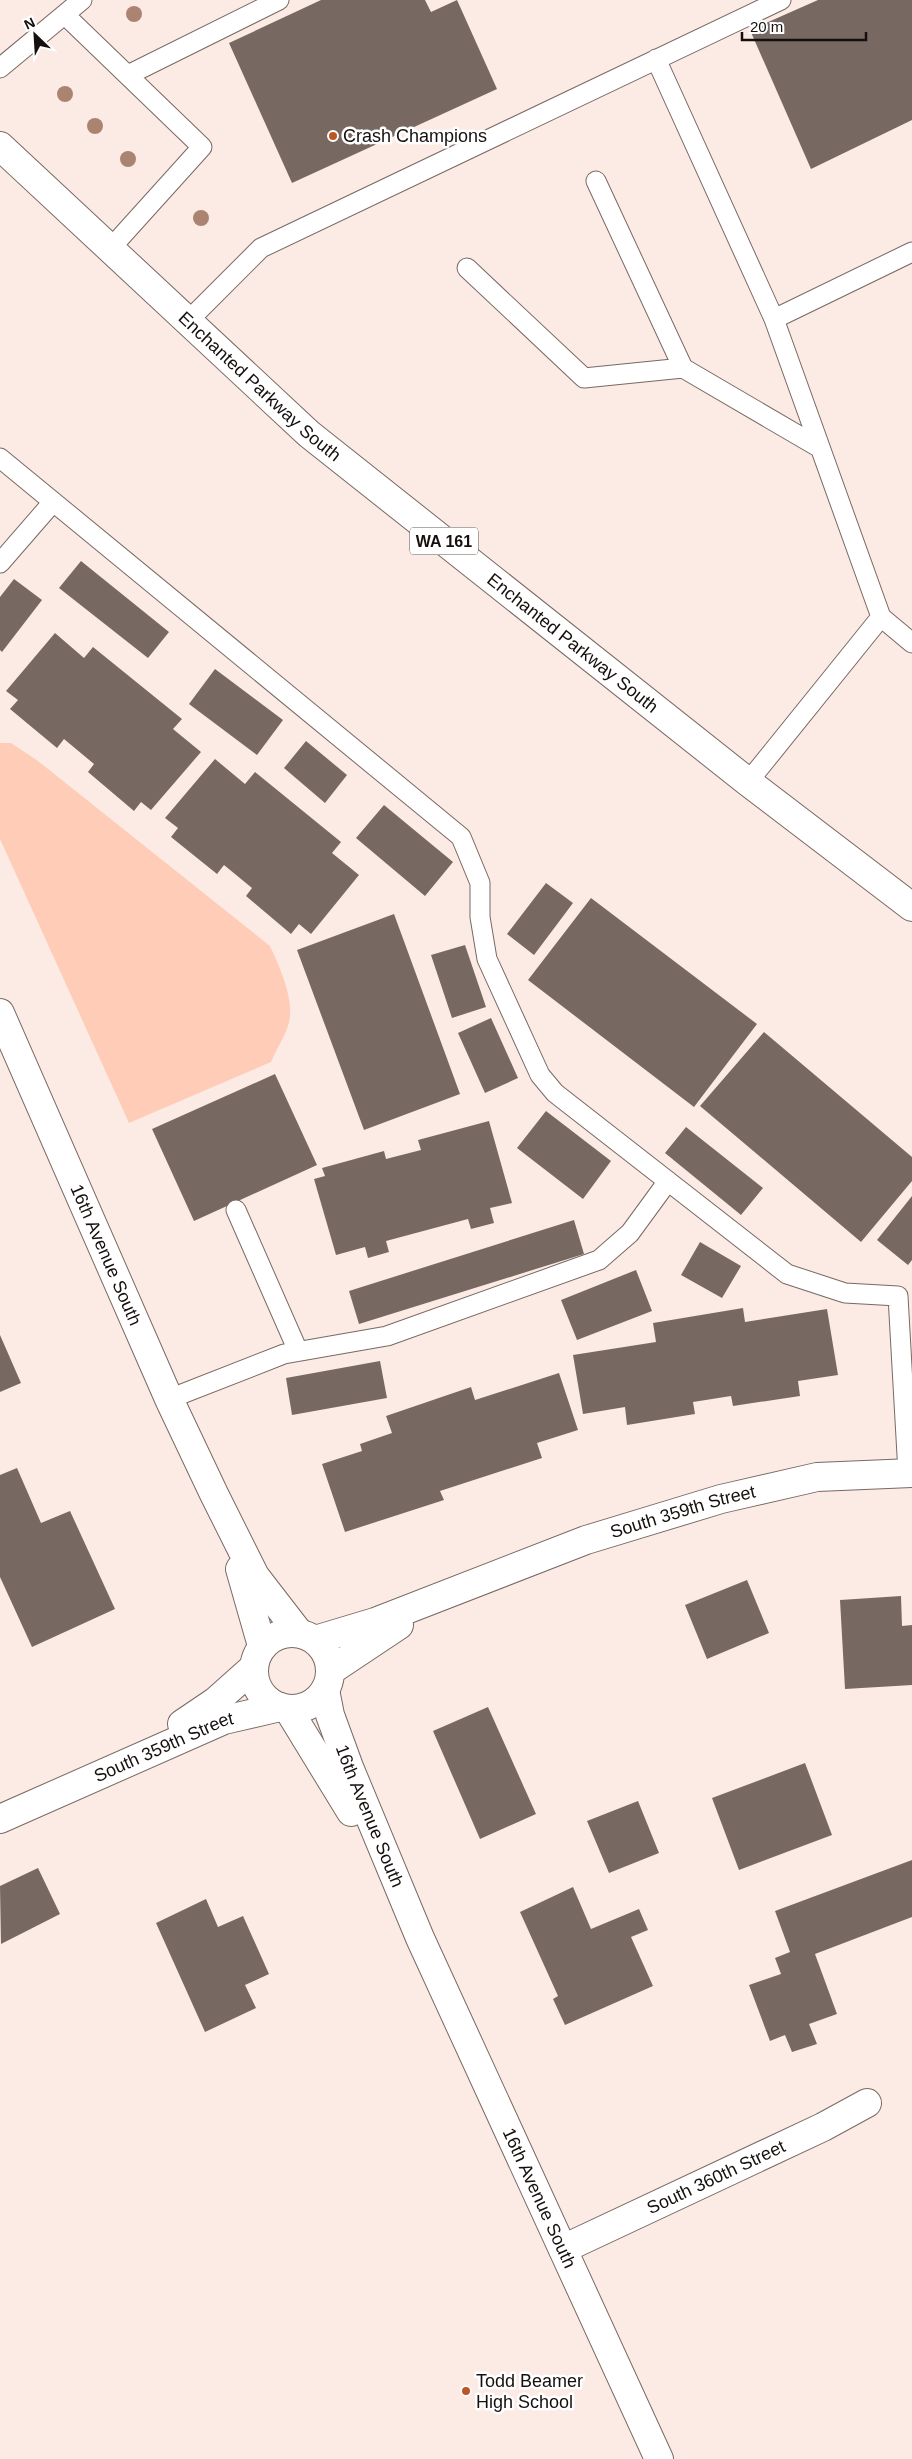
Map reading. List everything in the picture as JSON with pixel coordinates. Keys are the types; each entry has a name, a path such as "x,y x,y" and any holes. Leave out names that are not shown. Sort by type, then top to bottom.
{"street":[{"name":"Enchanted Parkway South","path":"0,146 309,434 748,782 912,907"},
{"name":"16th Avenue South","path":"0,1013 169,1399 214,1494 256,1576 307,1636"},
{"name":"South 359th Street","path":"307,1636 375,1622 586,1540 721,1499 817,1477 910,1473"},
{"name":"16th Avenue South","path":"214,1494 250,1599 258,1657"},
{"name":"South 359th Street","path":"328,1681 359,1650 462,1587"},
{"path":"279,1634 307,1636 324,1648 329,1660 328,1681 310,1705 284,1708 269,1702 260,1693 254,1681 258,1657 279,1634"},
{"name":"South 359th Street","path":"51,1795 195,1717 216,1702 258,1657"},
{"name":"16th Avenue South","path":"328,1681 330,1715 349,1767 420,1938 659,2459"},
{"name":"16th Avenue South","path":"284,1708 334,1781 420,1938"},
{"name":"South 359th Street","path":"0,1819 224,1720 284,1708"},
{"name":"South 360th Street","path":"563,2249 823,2127 867,2103"}],"lane":[{"path":"0,68 82,0"},
{"path":"128,75 279,0"},
{"path":"188,321 261,248 781,0"},
{"path":"65,15 202,147 110,249"},
{"path":"656,59 774,319 881,617 912,644"},
{"path":"596,181 683,368 820,448"},
{"path":"774,319 912,252"},
{"path":"467,268 584,378 683,368"},
{"path":"0,458 461,837 480,883 480,917 487,959 540,1075 555,1093 787,1274 845,1293 905,1294 910,1473"},
{"path":"0,563 53,502"},
{"path":"748,782 881,617"},
{"path":"169,1399 284,1354 387,1336 599,1260 630,1233 668,1182"},
{"path":"236,1210 298,1351"}],"shaded area":[{"path":"0,743 11,743 38,761 270,946 286,985 290,1006 288,1026 271,1062 129,1123 0,839"}],"building":[{"name":"Crash Champions","path":"321,0 425,0 431,12 457,0 497,89 292,183 229,43"},
{"path":"818,0 912,0 912,120 811,169 750,30"},
{"path":"81,561 169,632 148,658 59,588"},
{"path":"14,579 42,600 2,652 0,650 0,597"},
{"path":"55,633 84,658 93,647 182,719 173,729 201,752 151,810 141,802 134,811 88,772 94,764 64,739 57,748 10,709 18,700 6,691"},
{"path":"215,669 283,720 257,755 189,704"},
{"path":"306,741 347,775 325,803 284,768"},
{"path":"215,759 245,784 255,772 341,842 332,853 359,875 311,934 299,924 291,934 246,896 252,888 224,865 217,874 171,837 178,828 165,818"},
{"path":"384,805 453,862 425,896 356,838"},
{"path":"546,883 573,903 534,955 507,934"},
{"path":"591,898 757,1024 694,1107 528,980"},
{"path":"394,914 460,1094 364,1130 297,950"},
{"path":"465,945 486,1007 452,1018 431,955"},
{"path":"491,1018 518,1078 485,1093 458,1033"},
{"path":"764,1032 912,1157 912,1181 861,1242 700,1106"},
{"path":"275,1074 317,1165 194,1221 152,1129"},
{"path":"546,1111 611,1161 583,1199 517,1148"},
{"path":"489,1121 512,1203 490,1208 494,1223 471,1229 468,1219 386,1241 389,1252 368,1258 365,1247 336,1255 314,1179 325,1176 322,1168 384,1151 386,1159 421,1150 418,1140"},
{"path":"686,1127 763,1188 741,1215 665,1153"},
{"path":"912,1196 912,1260 908,1265 877,1240"},
{"path":"574,1220 584,1254 359,1324 349,1291"},
{"path":"700,1242 741,1266 722,1298 681,1275"},
{"path":"636,1270 652,1311 577,1340 561,1300"},
{"path":"743,1308 745,1322 827,1309 838,1375 798,1381 800,1396 733,1406 731,1396 693,1402 695,1414 627,1425 625,1407 583,1414 573,1355 656,1342 653,1323"},
{"path":"0,1335 21,1383 0,1392"},
{"path":"380,1361 387,1398 292,1415 286,1378"},
{"path":"559,1373 578,1430 537,1443 542,1458 440,1491 444,1500 345,1532 322,1464 362,1451 360,1444 392,1433 386,1416 471,1387 475,1400"},
{"path":"17,1468 41,1523 70,1511 115,1609 32,1647 0,1577 0,1475"},
{"path":"747,1580 769,1633 707,1659 685,1605"},
{"path":"901,1596 902,1626 912,1625 912,1685 845,1689 840,1600"},
{"path":"488,1707 536,1814 480,1839 433,1731"},
{"path":"805,1763 832,1835 739,1870 712,1798"},
{"path":"638,1801 659,1853 609,1873 587,1821"},
{"path":"912,1860 912,1917 815,1954 837,2014 809,2024 817,2044 792,2052 785,2035 770,2041 749,1985 781,1974 775,1958 790,1952 775,1911"},
{"path":"38,1868 60,1914 1,1944 0,1886"},
{"path":"573,1887 591,1929 639,1909 648,1930 631,1937 653,1986 565,2025 553,1999 558,1996 520,1912"},
{"path":"206,1899 218,1927 243,1916 269,1974 245,1985 256,2008 205,2032 156,1923"}],"place":[{"name":"Crash Champions","path":"333,136"},
{"name":"Todd Beamer High School","path":"466,2391"}]}
